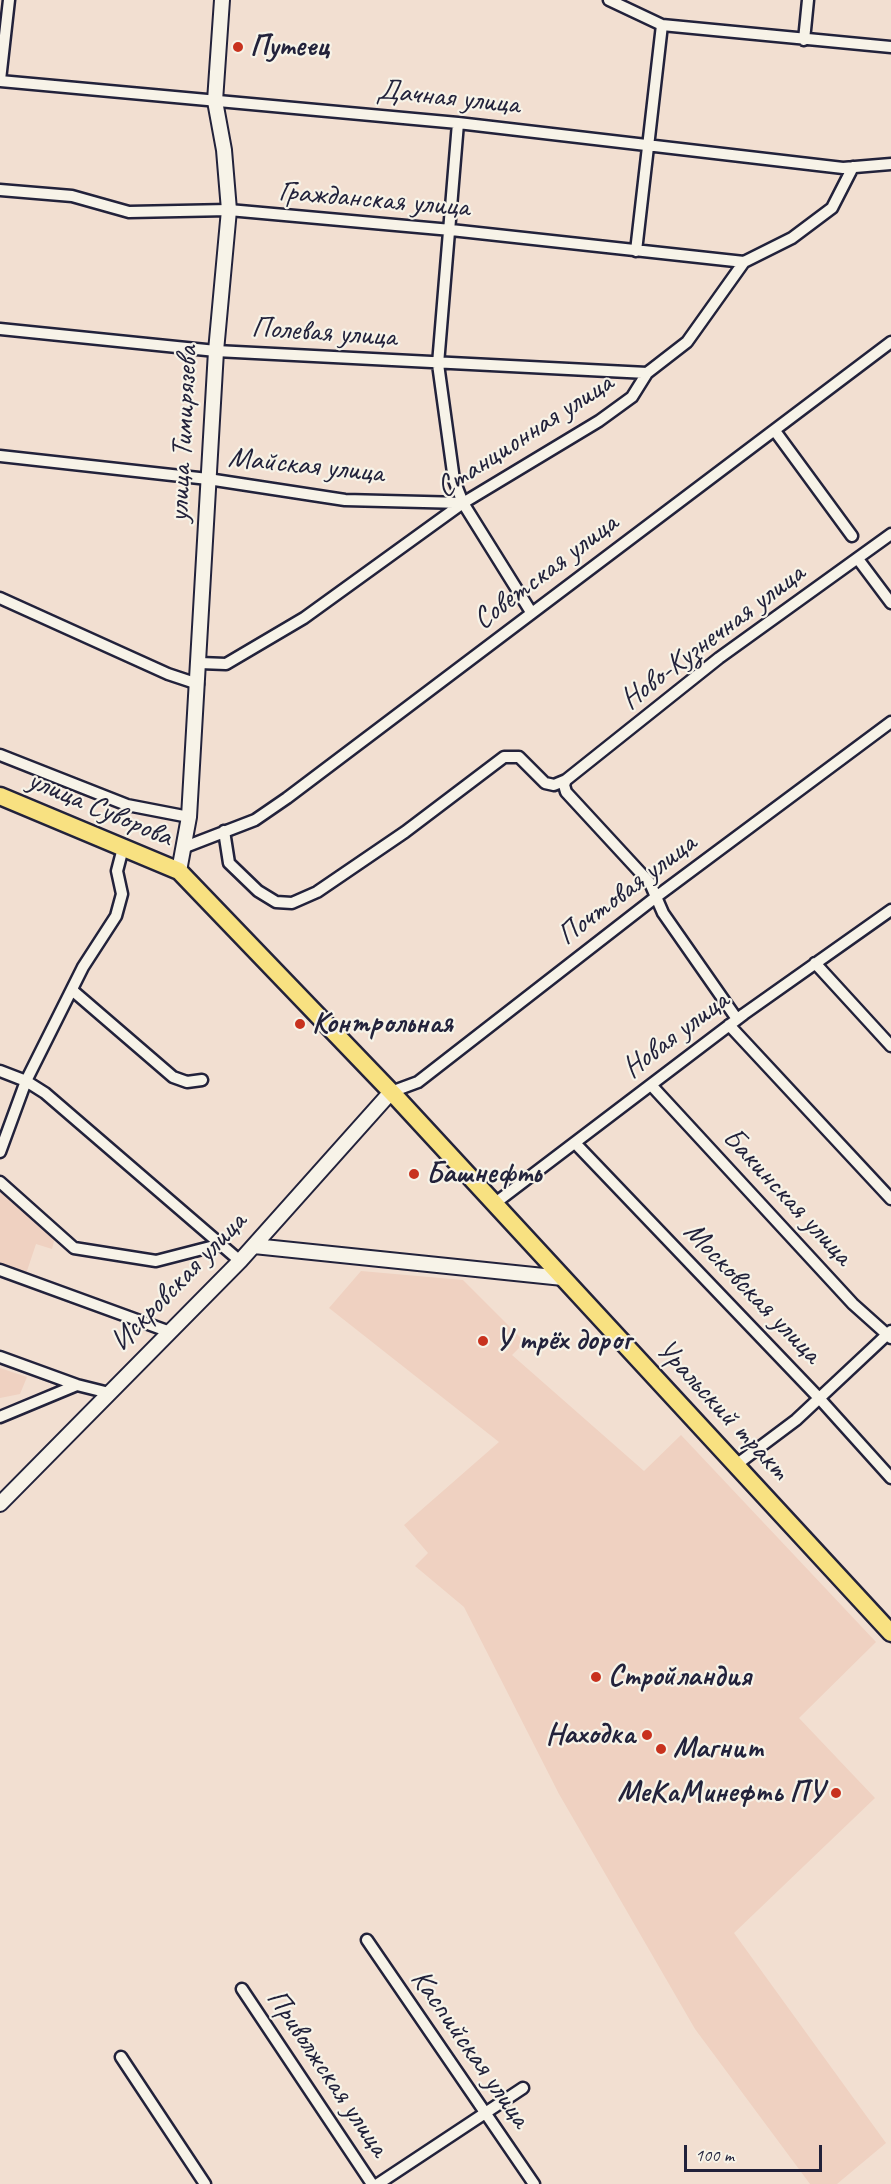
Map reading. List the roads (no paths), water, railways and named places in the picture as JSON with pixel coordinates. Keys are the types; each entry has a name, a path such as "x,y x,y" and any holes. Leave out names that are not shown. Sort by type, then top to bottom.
{"main road":[{"name":"улица Тимирязева","path":"179,871 189,817 200,663 216,351 229,210 224,150 214,101 222,0"},
{"name":"улица Суворова","path":"0,796 179,871"},
{"name":"Уральский тракт","path":"179,871 391,1092 891,1632"},
{"name":"Искровская улица","path":"0,1504 240,1261 391,1092"},
{"path":"254,1246 563,1278"}],"street":[{"path":"0,80 9,0"},
{"path":"609,0 629,5 662,25 891,47"},
{"path":"804,40 808,0"},
{"path":"636,251 662,25"},
{"name":"Дачная улица","path":"0,80 458,123 853,167 891,164"},
{"path":"458,123 451,230 438,364 454,480 463,503 531,612"},
{"name":"Станционная улица","path":"200,663 226,664 304,618 463,503 599,421 632,397 646,373 687,342 744,262 792,238 832,208 853,167"},
{"name":"Гражданская улица","path":"0,190 72,196 129,212 229,210 451,230 744,262"},
{"name":"Полевая улица","path":"0,329 216,351 646,373"},
{"name":"Советская улица","path":"185,847 255,820 287,798 891,342"},
{"path":"775,431 852,536"},
{"name":"Майская улица","path":"0,456 208,479 345,500 463,503"},
{"name":"Ново-Кузнечная улица","path":"566,780 719,658 891,534"},
{"path":"858,558 891,603"},
{"path":"0,598 168,674 198,684"},
{"name":"Почтовая улица","path":"391,1092 418,1082 656,897 891,722"},
{"path":"0,754 127,805 189,817"},
{"path":"224,831 230,863 236,871 258,891 276,902 292,903 317,892 405,832 504,757 519,757 545,783 554,785 566,780"},
{"path":"566,780 564,785 566,792 650,883 663,913 733,1022 891,1199"},
{"path":"0,1152 26,1081 72,990 116,916 122,894 117,871 123,848"},
{"name":"Новая улица","path":"494,1204 733,1022 891,910"},
{"path":"815,963 891,1047"},
{"path":"72,990 173,1077 187,1082 202,1080"},
{"path":"0,1071 26,1081 45,1093 240,1261"},
{"name":"Бакинская улица","path":"651,1085 853,1304 890,1335"},
{"name":"Московская улица","path":"575,1143 819,1398 891,1478"},
{"path":"0,1182 74,1248 156,1261 222,1244"},
{"path":"0,1270 170,1332"},
{"path":"736,1465 795,1420 890,1335"},
{"path":"0,1357 77,1385 110,1393"},
{"path":"0,1417 77,1385"},
{"name":"Каспийская улица","path":"367,1940 534,2184"},
{"name":"Приволжская улица","path":"242,1989 372,2184"},
{"path":"121,2057 205,2184"},
{"path":"378,2184 523,2088"}],"place":[{"name":"Путеец","path":"238,47"},
{"name":"Контрольная","path":"300,1024"},
{"name":"Башнефть","path":"414,1174"},
{"name":"У трёх дорог","path":"483,1341"},
{"name":"Стройландия","path":"596,1677"},
{"name":"Находка","path":"647,1735"},
{"name":"Магнит","path":"661,1749"},
{"name":"МеКаМинефть ПУ","path":"836,1793"}]}
